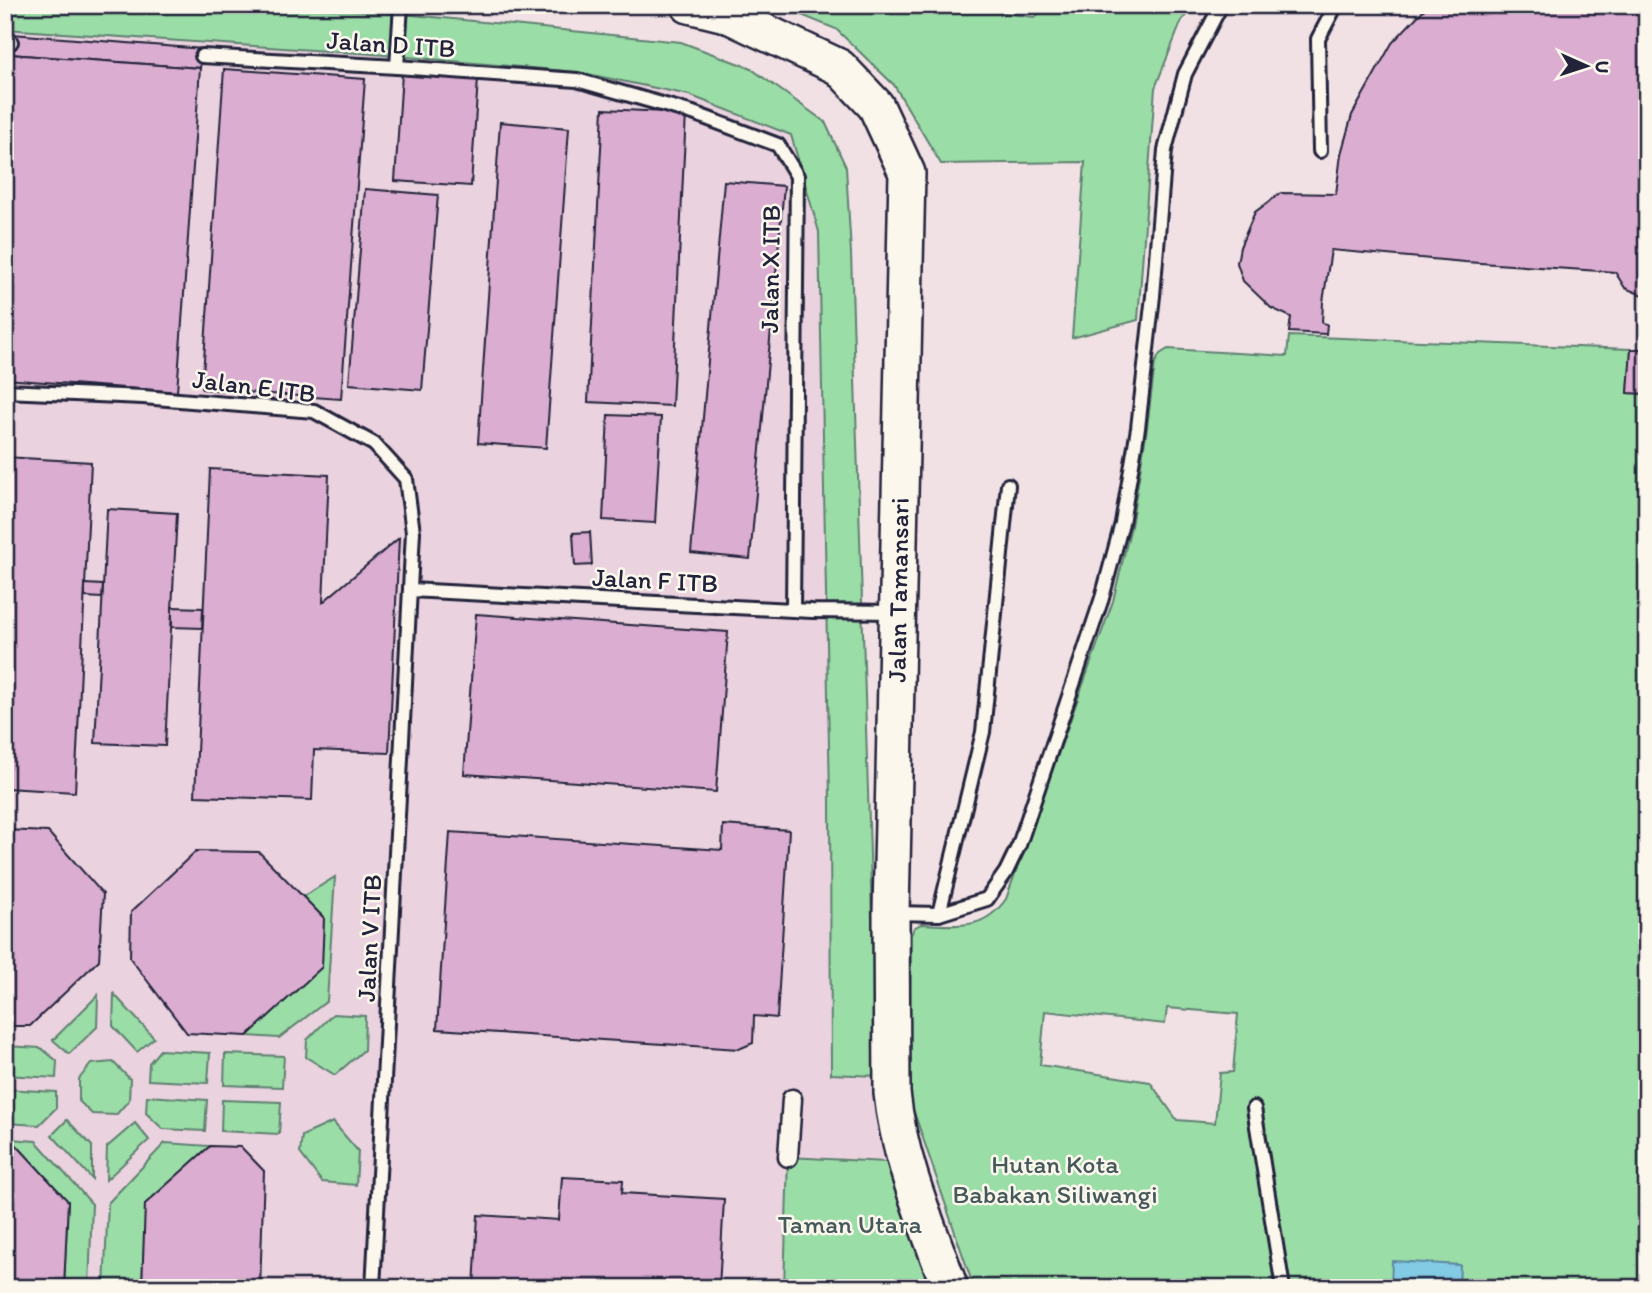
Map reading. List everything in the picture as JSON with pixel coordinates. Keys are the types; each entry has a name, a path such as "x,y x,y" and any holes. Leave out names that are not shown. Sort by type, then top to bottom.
{"main road":[{"name":"Jalan Tamansari","path":"689,5 726,14 839,67 876,106 907,173 891,914 892,1093 894,1115 906,1163 950,1288"}],"street":[{"path":"788,1157 792,1099"}],"lane":[{"path":"397,66 401,5"},
{"path":"891,914 939,914 988,899 1006,873 1019,845 1102,598 1122,523 1138,428 1153,296 1165,150 1185,74 1221,5"},
{"path":"1320,151 1318,39 1336,5"},
{"name":"Jalan D ITB","path":"202,56 397,66 577,80"},
{"name":"Jalan X ITB","path":"577,80 693,113 778,145 797,176 793,610"},
{"name":"Jalan E ITB","path":"5,391 143,397 314,411 374,444 406,479 413,532 410,590"},
{"path":"939,914 983,732 1008,485"},
{"name":"Jalan F ITB","path":"410,590 793,610 898,612"},
{"name":"Jalan V ITB","path":"373,1288 410,590"},
{"path":"1254,1108 1283,1288"}],"shaded area":[{"path":"5,5 249,5 373,11 681,42 750,68 825,122 846,167 851,253 877,1076 937,1288 5,1288"}],"green space":[{"path":"5,5 249,5 373,11 681,42 750,68 825,122 846,167 851,253 877,1076 831,1074 830,798 819,232 791,135 689,95 578,72 372,54 5,29"},
{"path":"777,5 995,5 998,12 1034,17 1054,5 1195,5 1182,20 1155,88 1138,320 1072,338 1085,162 941,164 894,85 836,29"},
{"name":"Hutan Kota Babakan Siliwangi","path":"1289,336 1631,349 1628,393 1647,394 1647,1288 974,1288 911,1103 911,935 914,928 921,924 957,925 978,922 997,910 1006,899 1113,601 1131,526 1155,363 1160,354 1168,349 1287,356","holes":["1167,1008 1238,1014 1233,1072 1220,1073 1215,1123 1177,1120 1150,1082 1040,1065 1045,1011 1165,1024"]},
{"path":"335,877 327,1001 279,1038 247,1036 321,967 324,918 303,897"},
{"path":"114,994 154,1038 137,1052 113,1026"},
{"path":"98,995 97,1027 69,1054 53,1040"},
{"path":"333,1014 365,1016 364,1050 335,1075 306,1057 307,1040"},
{"path":"5,1046 41,1048 57,1061 56,1078 5,1075"},
{"path":"160,1050 210,1053 208,1083 148,1080 149,1063"},
{"path":"225,1054 284,1056 282,1087 224,1085"},
{"path":"113,1062 130,1079 129,1100 116,1115 92,1114 79,1101 79,1079 91,1064"},
{"path":"5,1089 56,1092 56,1108 39,1125 5,1123"},
{"path":"147,1096 207,1100 205,1131 163,1129 146,1113"},
{"path":"222,1100 281,1102 279,1134 221,1131"},
{"path":"67,1120 92,1146 92,1179 52,1135"},
{"path":"333,1122 358,1151 356,1185 322,1182 300,1153 302,1136"},
{"path":"135,1123 149,1140 106,1180 107,1147"},
{"path":"11,1139 36,1141 92,1204 89,1288 64,1288 68,1201"},
{"path":"165,1143 210,1146 146,1204 142,1288 104,1288 108,1203"},
{"name":"Taman Utara","path":"788,1157 906,1163 951,1288 784,1288"}],"water":[{"path":"1392,1261 1460,1265 1459,1288 1391,1288"}],"building":[{"path":"1428,5 1647,5 1647,297 1625,288 1615,272 1331,250 1323,302 1322,323 1327,324 1326,334 1289,332 1291,317 1271,308 1243,281 1237,263 1240,247 1255,212 1281,193 1336,194 1341,154 1352,115 1392,43"},
{"path":"12,34 203,49 200,68 9,54"},
{"path":"9,54 200,68 177,392 5,379 5,106"},
{"path":"224,69 365,79 341,399 202,389"},
{"path":"402,73 478,78 471,186 395,181"},
{"path":"603,109 686,113 672,406 588,402"},
{"path":"500,122 569,128 546,448 478,443"},
{"path":"724,181 784,186 750,559 691,553"},
{"path":"365,189 438,195 422,390 349,384"},
{"path":"1631,349 1647,349 1647,394 1628,393"},
{"path":"608,415 661,417 655,523 603,520"},
{"path":"5,457 91,462 75,792 5,788"},
{"path":"210,469 329,475 323,602 399,538 389,753 314,750 312,800 195,796"},
{"path":"107,509 177,513 165,746 95,743"},
{"path":"590,532 592,565 575,566 573,533"},
{"path":"85,584 103,585 102,598 85,597"},
{"path":"172,607 203,608 202,628 172,627"},
{"path":"476,614 728,632 716,792 464,774"},
{"path":"723,825 789,830 777,1018 754,1016 753,1043 739,1049 437,1029 450,832 722,850"},
{"path":"5,830 48,832 103,894 99,960 30,1026 5,1026"},
{"path":"196,851 259,852 324,918 322,967 247,1036 187,1033 130,958 131,912"},
{"path":"5,1138 11,1139 68,1201 64,1288 5,1288"},
{"path":"210,1146 241,1147 264,1171 260,1288 142,1288 145,1204"},
{"path":"562,1177 623,1180 622,1193 724,1199 719,1288 474,1288 478,1215 559,1220"}]}
